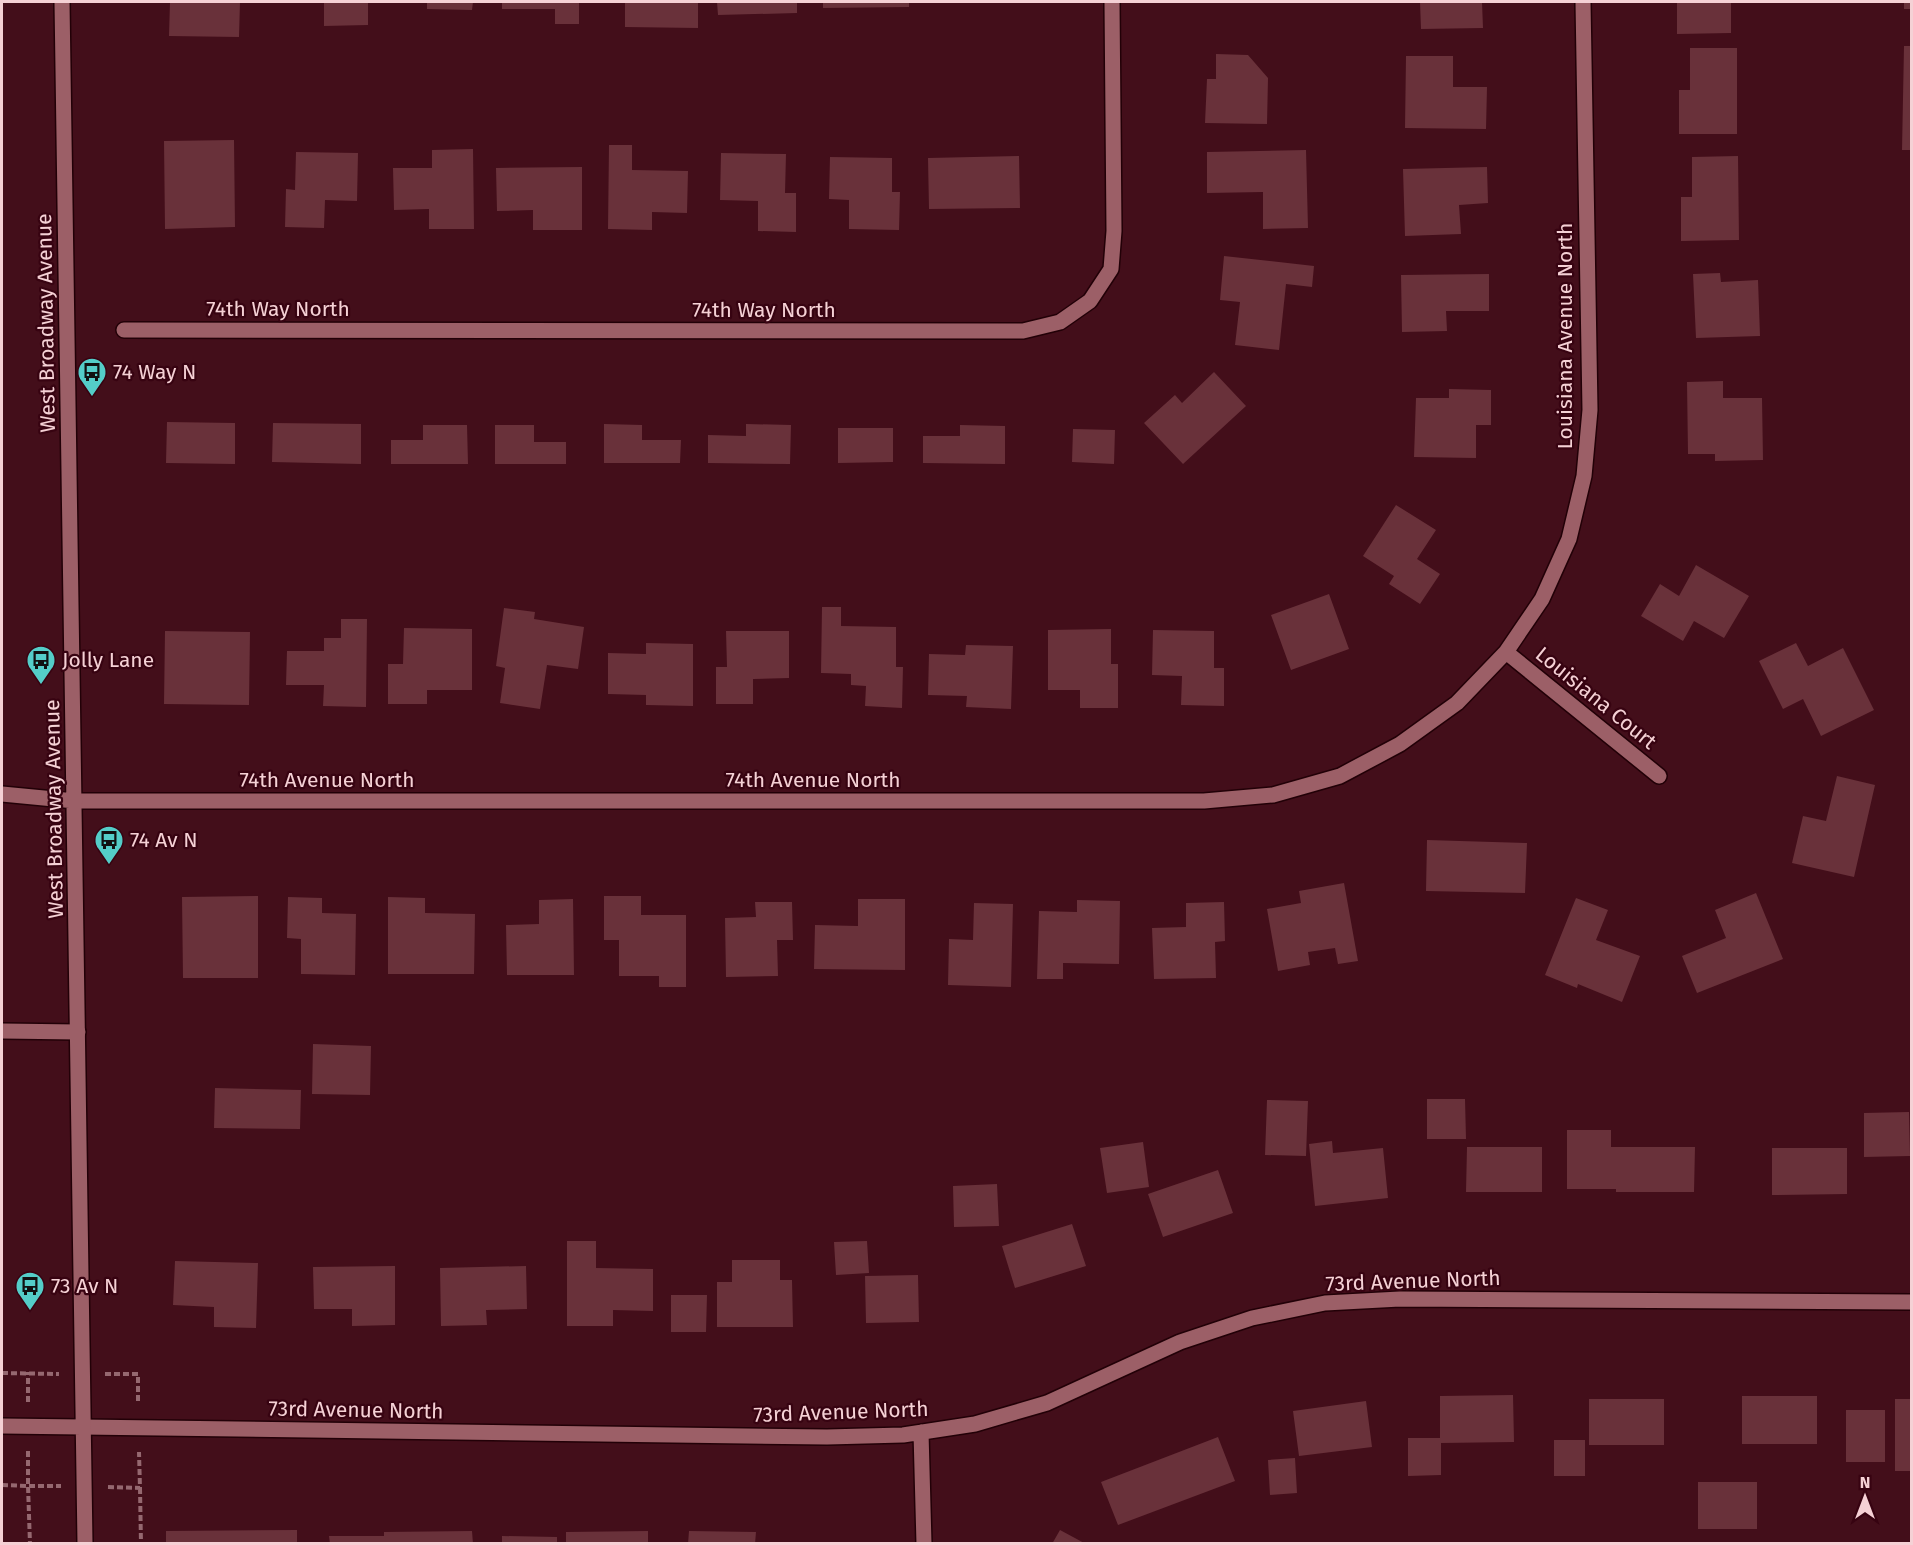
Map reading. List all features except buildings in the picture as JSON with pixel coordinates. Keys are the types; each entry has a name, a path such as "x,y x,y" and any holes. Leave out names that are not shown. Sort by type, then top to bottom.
{"street":[{"name":"West Broadway Avenue","path":"62,2 85,1544"},
{"name":"74th Way North","path":"124,330 1023,331 1060,322 1090,301 1110,269 1114,231 1112,2"},
{"name":"Louisiana Avenue North","path":"1506,652 1542,599 1569,539 1584,476 1590,410 1583,2"},
{"name":"74th Avenue North","path":"2,794 75,801 1204,801 1273,795 1340,776 1400,744 1457,703 1506,652"},
{"name":"Louisiana Court","path":"1506,652 1659,776"},
{"path":"2,1030 78,1032"},
{"name":"73rd Avenue North","path":"2,1426 827,1437 903,1435 975,1424 1047,1403 1180,1342 1252,1318 1325,1303 1400,1299 1911,1302"},
{"path":"921,1432 924,1544"}],"path":[{"path":"2,1373 28,1372"},
{"path":"2,1485 28,1486 30,1544"},
{"path":"140,1488 141,1544"}],"place":[{"name":"74 Way N","path":"92,398"},
{"name":"Jolly Lane","path":"41,686"},
{"name":"74 Av N","path":"109,866"},
{"name":"73 Av N","path":"30,1312"}]}
